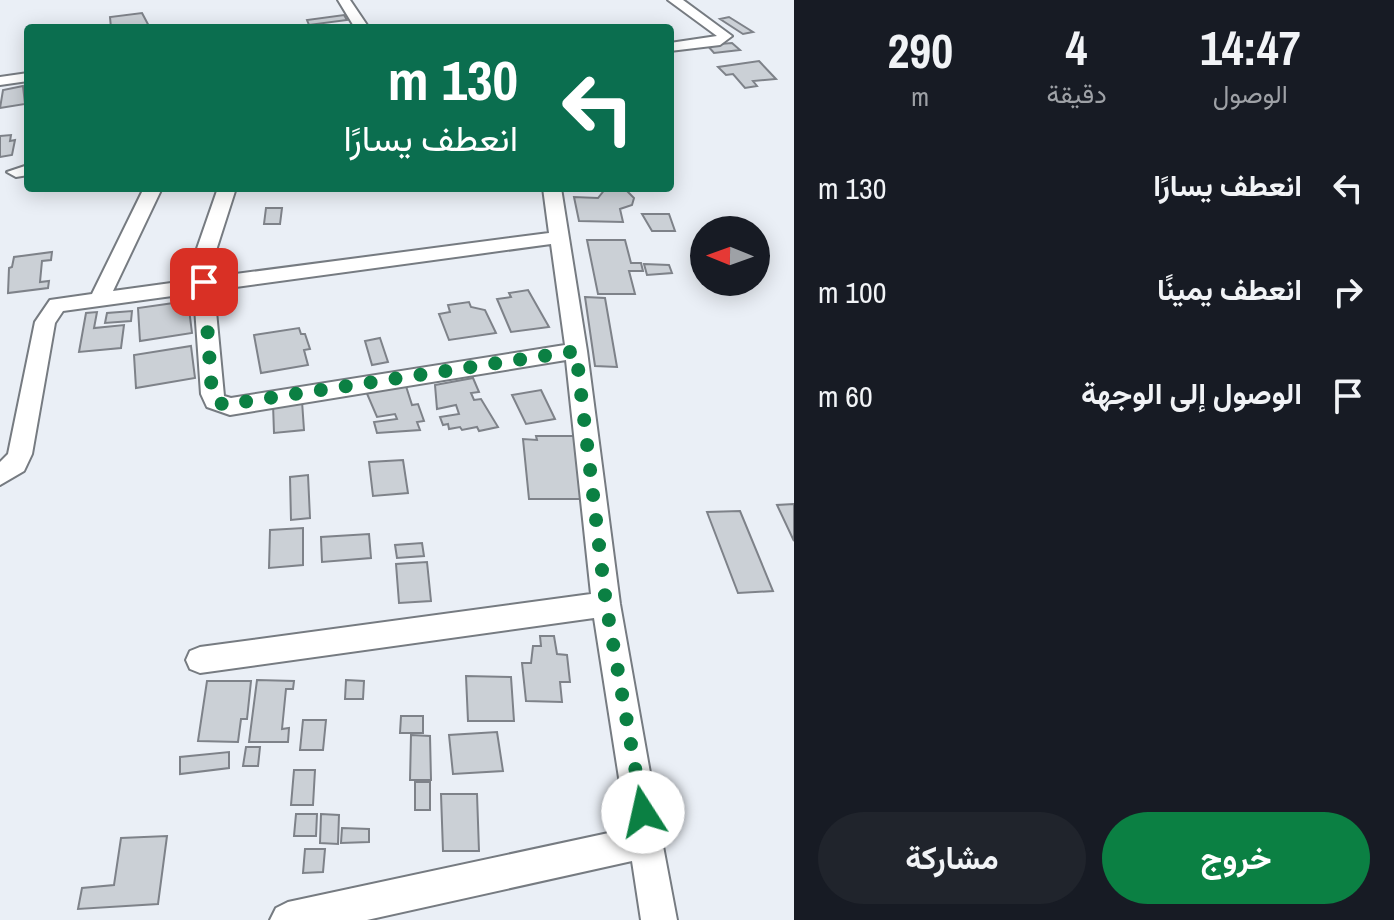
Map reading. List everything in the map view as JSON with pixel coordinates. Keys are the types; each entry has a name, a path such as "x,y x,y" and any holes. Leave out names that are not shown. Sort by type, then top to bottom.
{"street":[{"path":"344,0 359,24"},
{"path":"674,0 725,36 720,41 674,47"},
{"path":"0,81 24,78"},
{"path":"101,296 151,192"},
{"path":"226,192 204,251 212,394 223,405 576,351"},
{"path":"552,192 576,351 606,604 649,841 659,920"},
{"path":"0,475 15,464 20,454 48,312 62,303 558,237"},
{"path":"200,660 606,604"},
{"path":"288,920 649,841"}],"building":[{"path":"142,13 148,24 111,24 110,17"},
{"path":"344,15 347,20 309,24 307,20"},
{"path":"729,17 753,32 743,34 720,19"},
{"path":"732,43 740,50 714,53 707,45"},
{"path":"759,61 776,79 753,81 757,86 745,88 733,74 726,75 718,67"},
{"path":"23,86 24,104 0,108 3,90"},
{"path":"11,135 10,141 15,140 12,155 0,157 0,136"},
{"path":"603,192 628,192 634,198 632,205 620,209 623,222 579,221 574,197 598,198"},
{"path":"266,208 282,208 280,224 264,224"},
{"path":"642,214 669,214 675,231 652,231"},
{"path":"587,240 625,240 631,263 641,263 643,271 629,271 635,294 598,294"},
{"path":"52,252 51,260 42,261 40,282 49,281 48,288 8,293 9,268 14,257"},
{"path":"644,264 669,265 672,273 647,275"},
{"path":"528,290 549,327 511,332 497,299 511,297 509,293"},
{"path":"585,297 605,298 617,367 595,366"},
{"path":"188,301 192,333 140,341 138,308"},
{"path":"469,302 471,307 485,310 496,333 449,340 439,314 450,312 448,305"},
{"path":"132,311 131,321 105,323 107,313"},
{"path":"97,312 94,328 124,325 121,348 79,352 86,313"},
{"path":"299,328 301,334 305,334 310,349 304,350 308,365 261,373 254,335"},
{"path":"380,338 388,362 372,365 365,341"},
{"path":"191,346 195,378 136,388 134,355"},
{"path":"473,378 479,392 471,393 474,400 481,399 498,427 479,431 477,427 449,429 440,417 459,414 456,405 437,409 435,385"},
{"path":"405,383 412,405 418,404 424,421 417,422 420,430 377,433 374,422 397,419 395,414 377,417 365,389"},
{"path":"541,390 555,419 526,424 512,395"},
{"path":"302,401 304,430 274,433 273,404"},
{"path":"536,436 575,436 585,499 529,499 523,439 537,440"},
{"path":"403,460 408,493 373,496 369,462"},
{"path":"308,475 310,518 291,520 290,477"},
{"path":"794,504 794,541 777,505"},
{"path":"740,511 773,591 738,593 707,512"},
{"path":"303,528 303,565 269,568 270,530"},
{"path":"369,534 371,558 322,562 321,537"},
{"path":"422,543 424,556 397,558 395,545"},
{"path":"427,562 431,601 399,603 396,564"},
{"path":"540,636 554,636 557,654 567,655 570,682 560,682 562,702 526,701 522,663 531,663 533,646 541,646"},
{"path":"466,676 511,677 514,721 468,721"},
{"path":"257,680 294,681 293,689 286,689 282,729 289,728 288,742 249,742"},
{"path":"346,680 364,681 363,699 345,699"},
{"path":"207,681 251,681 247,719 241,719 238,742 198,741"},
{"path":"401,716 423,716 423,733 400,733"},
{"path":"303,720 326,720 323,750 300,750"},
{"path":"497,732 503,771 453,774 449,735"},
{"path":"411,735 430,736 431,780 410,780"},
{"path":"246,747 260,747 258,766 243,766"},
{"path":"229,752 229,768 180,774 180,757"},
{"path":"294,770 315,770 313,805 291,805"},
{"path":"415,782 430,782 430,810 415,810"},
{"path":"441,794 477,794 479,851 443,851"},
{"path":"296,814 317,814 316,836 294,836"},
{"path":"321,814 339,815 338,844 320,843"},
{"path":"342,828 369,829 369,842 341,843"},
{"path":"167,836 158,904 78,909 82,888 114,885 121,838"},
{"path":"305,849 325,849 323,872 303,873"}],"route":[{"path":"204,282 212,394 215,401 230,407 576,351 606,604 643,812"}]}
